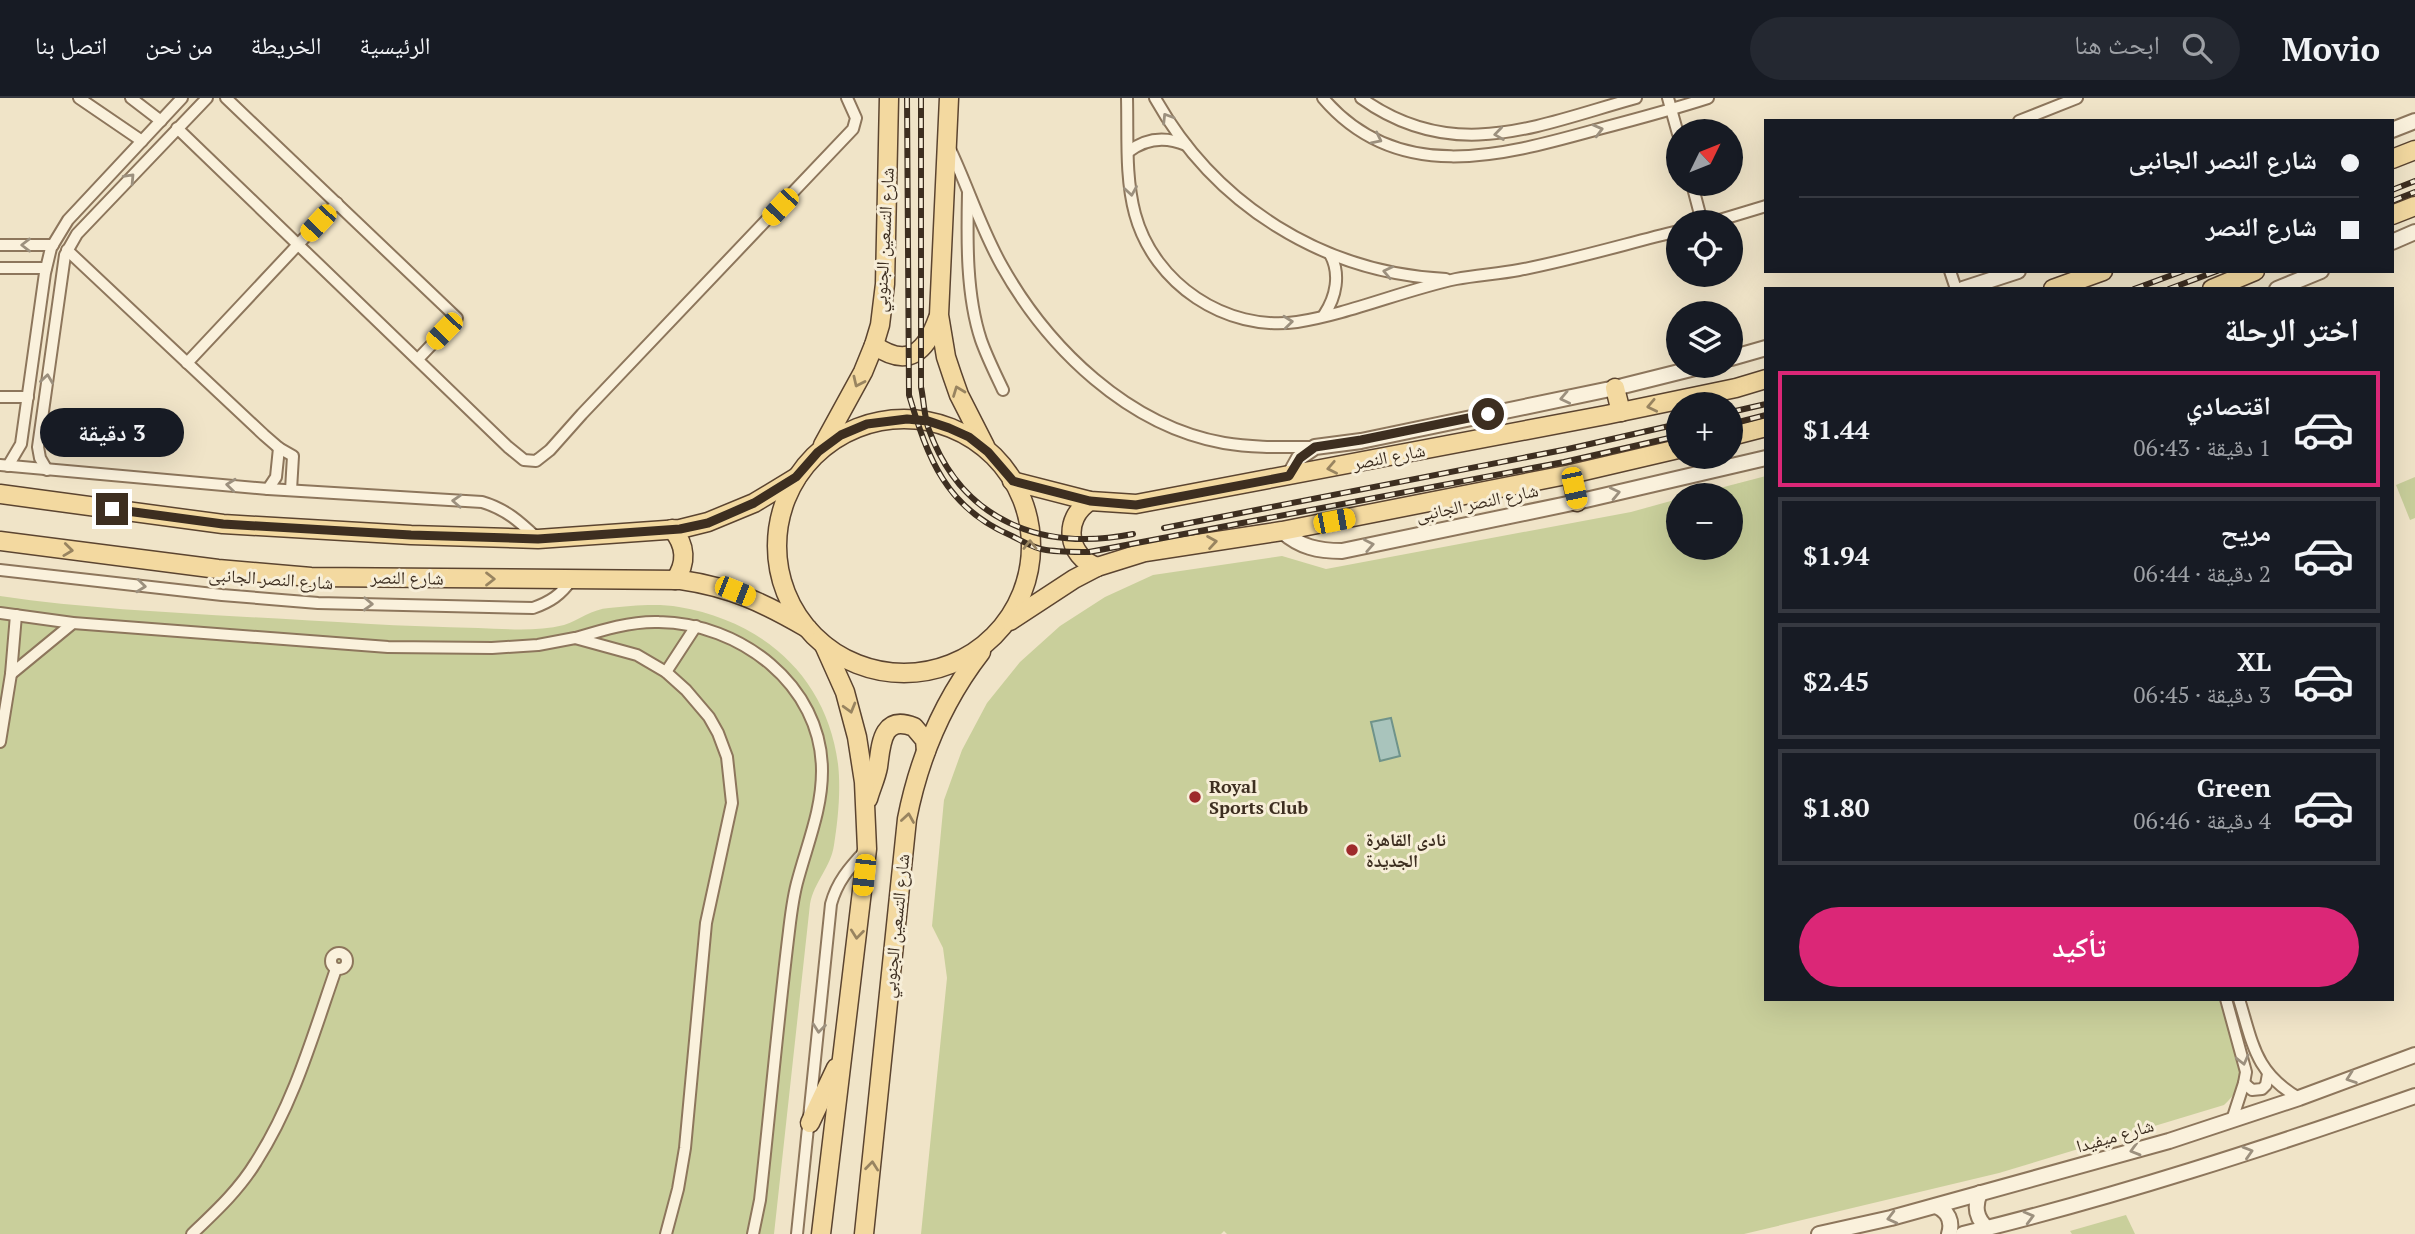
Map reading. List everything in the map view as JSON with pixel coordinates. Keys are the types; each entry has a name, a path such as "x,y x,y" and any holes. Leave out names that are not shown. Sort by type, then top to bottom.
{"main road":[{"path":"949,98 939,315 946,358 959,395 988,452"},
{"name":"شارع التسعين الجنوبي","path":"818,452 852,395 874,345 885,284 887,103"},
{"path":"2394,158 2415,150"},
{"path":"2394,214 2415,206"},
{"path":"2061,287 2097,273"},
{"path":"2217,287 2250,273"},
{"path":"874,345 894,356 913,355 928,341 939,315"},
{"name":"شارع النصر","path":"1013,481 1090,501 1136,505 1620,412 1764,380"},
{"path":"1615,388 1620,412"},
{"path":"907,419 928,421 969,437 988,452 1013,481 1022,500 1031,543 1028,572 1019,600 1004,624 974,653 954,663 918,673 872,669 847,660 824,645 792,607 781,579 777,550 778,525 785,500 796,477 818,452 841,435 867,424 907,419"},
{"path":"1743,433 1764,428"},
{"path":"1004,624 1097,567 1145,552 1282,531 1571,474 1666,452"},
{"path":"1571,474 1577,502"},
{"path":"0,494 223,524 538,539 672,530 708,523 731,514 796,477"},
{"path":"1090,501 1075,516 1071,537 1079,556 1097,567"},
{"path":"672,530 680,541 684,554 675,580"},
{"name":"شارع النصر","path":"0,541 218,569 312,577 675,580 735,591 761,602 807,628"},
{"name":"شارع التسعين الجنوبي","path":"864,1234 907,819 912,795 926,751 954,692 991,639"},
{"path":"821,1234 867,849 866,804 852,714 824,645"},
{"path":"866,804 876,774 880,743 888,730 898,725 914,727 922,735 926,751"},
{"path":"810,1123 843,1053"}],"street":[{"path":"79,98 142,141"},
{"path":"131,98 161,121"},
{"path":"4,466 21,444 46,268 53,245 68,220 182,98"},
{"path":"47,470 40,458 38,447 67,250 77,234 207,98"},
{"path":"226,98 457,317 418,359"},
{"path":"177,128 517,455 529,461 536,461 853,129 856,118 848,98"},
{"path":"1127,98 1129,183 1135,215 1148,246 1168,273 1193,296 1216,310 1243,320 1270,324 1298,321 1456,279 1518,270 1666,234"},
{"path":"1155,98 1186,145 1209,172 1256,214 1292,236 1366,267 1404,275 1456,279"},
{"path":"1322,98 1340,116 1367,135 1402,151 1431,157 1499,155 1708,98"},
{"path":"1361,98 1390,116 1421,128 1453,135 1477,136 1516,131 1636,98"},
{"path":"1668,98 1674,119"},
{"path":"2024,119 2077,98"},
{"path":"2394,129 2415,121"},
{"path":"1128,152 1152,140 1169,139 1186,145"},
{"path":"947,142 1000,264 1041,326 1067,354 1096,379 1148,414 1188,433 1254,447 1315,447 1361,440 1666,375"},
{"path":"968,187 967,238 971,289 981,338 1003,390"},
{"path":"187,363 337,203"},
{"path":"1743,213 1764,207"},
{"path":"2394,241 2415,232"},
{"path":"0,245 53,245"},
{"path":"67,250 279,449 288,452 295,460 291,490"},
{"path":"1324,315 1332,301 1336,285 1330,254"},
{"path":"0,268 46,268"},
{"path":"1969,287 2012,273"},
{"path":"2282,287 2316,273"},
{"path":"1743,355 1764,349"},
{"path":"0,397 28,397"},
{"path":"26,409 43,411"},
{"path":"1289,476 1300,458 1315,447"},
{"path":"268,489 276,477 279,449"},
{"name":"شارع النصر الجانبى","path":"1282,531 1292,540 1307,547 1342,551 1577,502 1764,458"},
{"path":"4,466 268,489 482,502 511,514 538,539"},
{"name":"شارع النصر الجانبى","path":"0,570 318,603 533,608 555,598 572,579"},
{"path":"0,613 73,623 388,647 492,648 538,645 641,622 678,623 731,637 768,662 788,682 810,718 822,767 820,806 797,882 789,928 760,1200 753,1234"},
{"path":"0,742 16,615"},
{"path":"10,674 73,623"},
{"path":"666,672 695,626"},
{"path":"575,638 637,655 666,672 698,703 718,733 727,757 732,803 706,923 685,1148 666,1234"},
{"path":"797,1234 831,904 845,873 867,849"},
{"path":"192,1234 232,1194 268,1142 296,1085 337,969"},
{"path":"2228,1001 2246,1072 2232,1120"},
{"path":"2240,1001 2258,1057 2268,1073 2299,1098"},
{"name":"شارع ميفيدا","path":"1819,1234 1936,1206 2169,1141 2299,1098 2415,1055"},
{"path":"2244,1083 2252,1090 2262,1089 2266,1085 2268,1073"},
{"path":"1964,1234 2123,1191 2305,1134 2415,1096"},
{"path":"1980,1194 1976,1209 1987,1228"},
{"path":"1936,1206 1949,1216 1949,1234"}],"green space":[{"name":"نادى القاهرة الجديدة","path":"1764,477 1764,1001 2220,1001 2240,1068 2240,1079 2232,1097 2224,1105 1999,1173 1744,1234 1227,1234 1224,1231 1221,1234 921,1234 947,978 943,948 932,926 944,800 962,750 987,703 1020,662 1060,626 1105,597 1153,575 1282,556 1326,569 1631,512 1666,502 1666,560 1743,560 1743,483 1739,483"},
{"path":"2415,477 2415,518 2410,520 2396,485"},
{"path":"0,596 154,611 521,630 564,625 603,609 644,605 671,606 709,614 738,625 786,658 805,680 820,705 831,733 838,764 839,794 832,853 810,904 774,1234 0,1234"},
{"path":"2126,1215 2135,1234 2072,1234 2070,1231"}],"water":[{"path":"1391,718 1400,756 1380,761 1371,722"}],"railway":[{"path":"907,98 909,395 933,460 955,496 989,525 1033,546 1051,551 1089,552 1564,462 1666,439"},
{"path":"921,98 921,387 927,425 944,461 962,487 984,508 1009,523 1037,533 1067,538 1133,534"},
{"path":"2394,189 2415,181"},
{"path":"2394,200 2415,192"},
{"path":"2139,287 2178,273"},
{"path":"2174,287 2212,273"},
{"path":"1743,409 1764,404"},
{"path":"1743,421 1764,416"},
{"path":"1164,528 1568,449 1666,427"}],"place":[{"name":"Royal Sports Club","path":"1195,797"},
{"name":"نادى القاهرة الجديدة","path":"1352,850"}],"route":[{"path":"112,509 223,524 411,535 538,539 680,529 708,523 754,503 796,477 818,452 841,435 867,424 907,419 928,421 969,437 1002,466 1013,481 1090,501 1136,505 1289,476 1300,458 1315,447 1488,414"}]}
